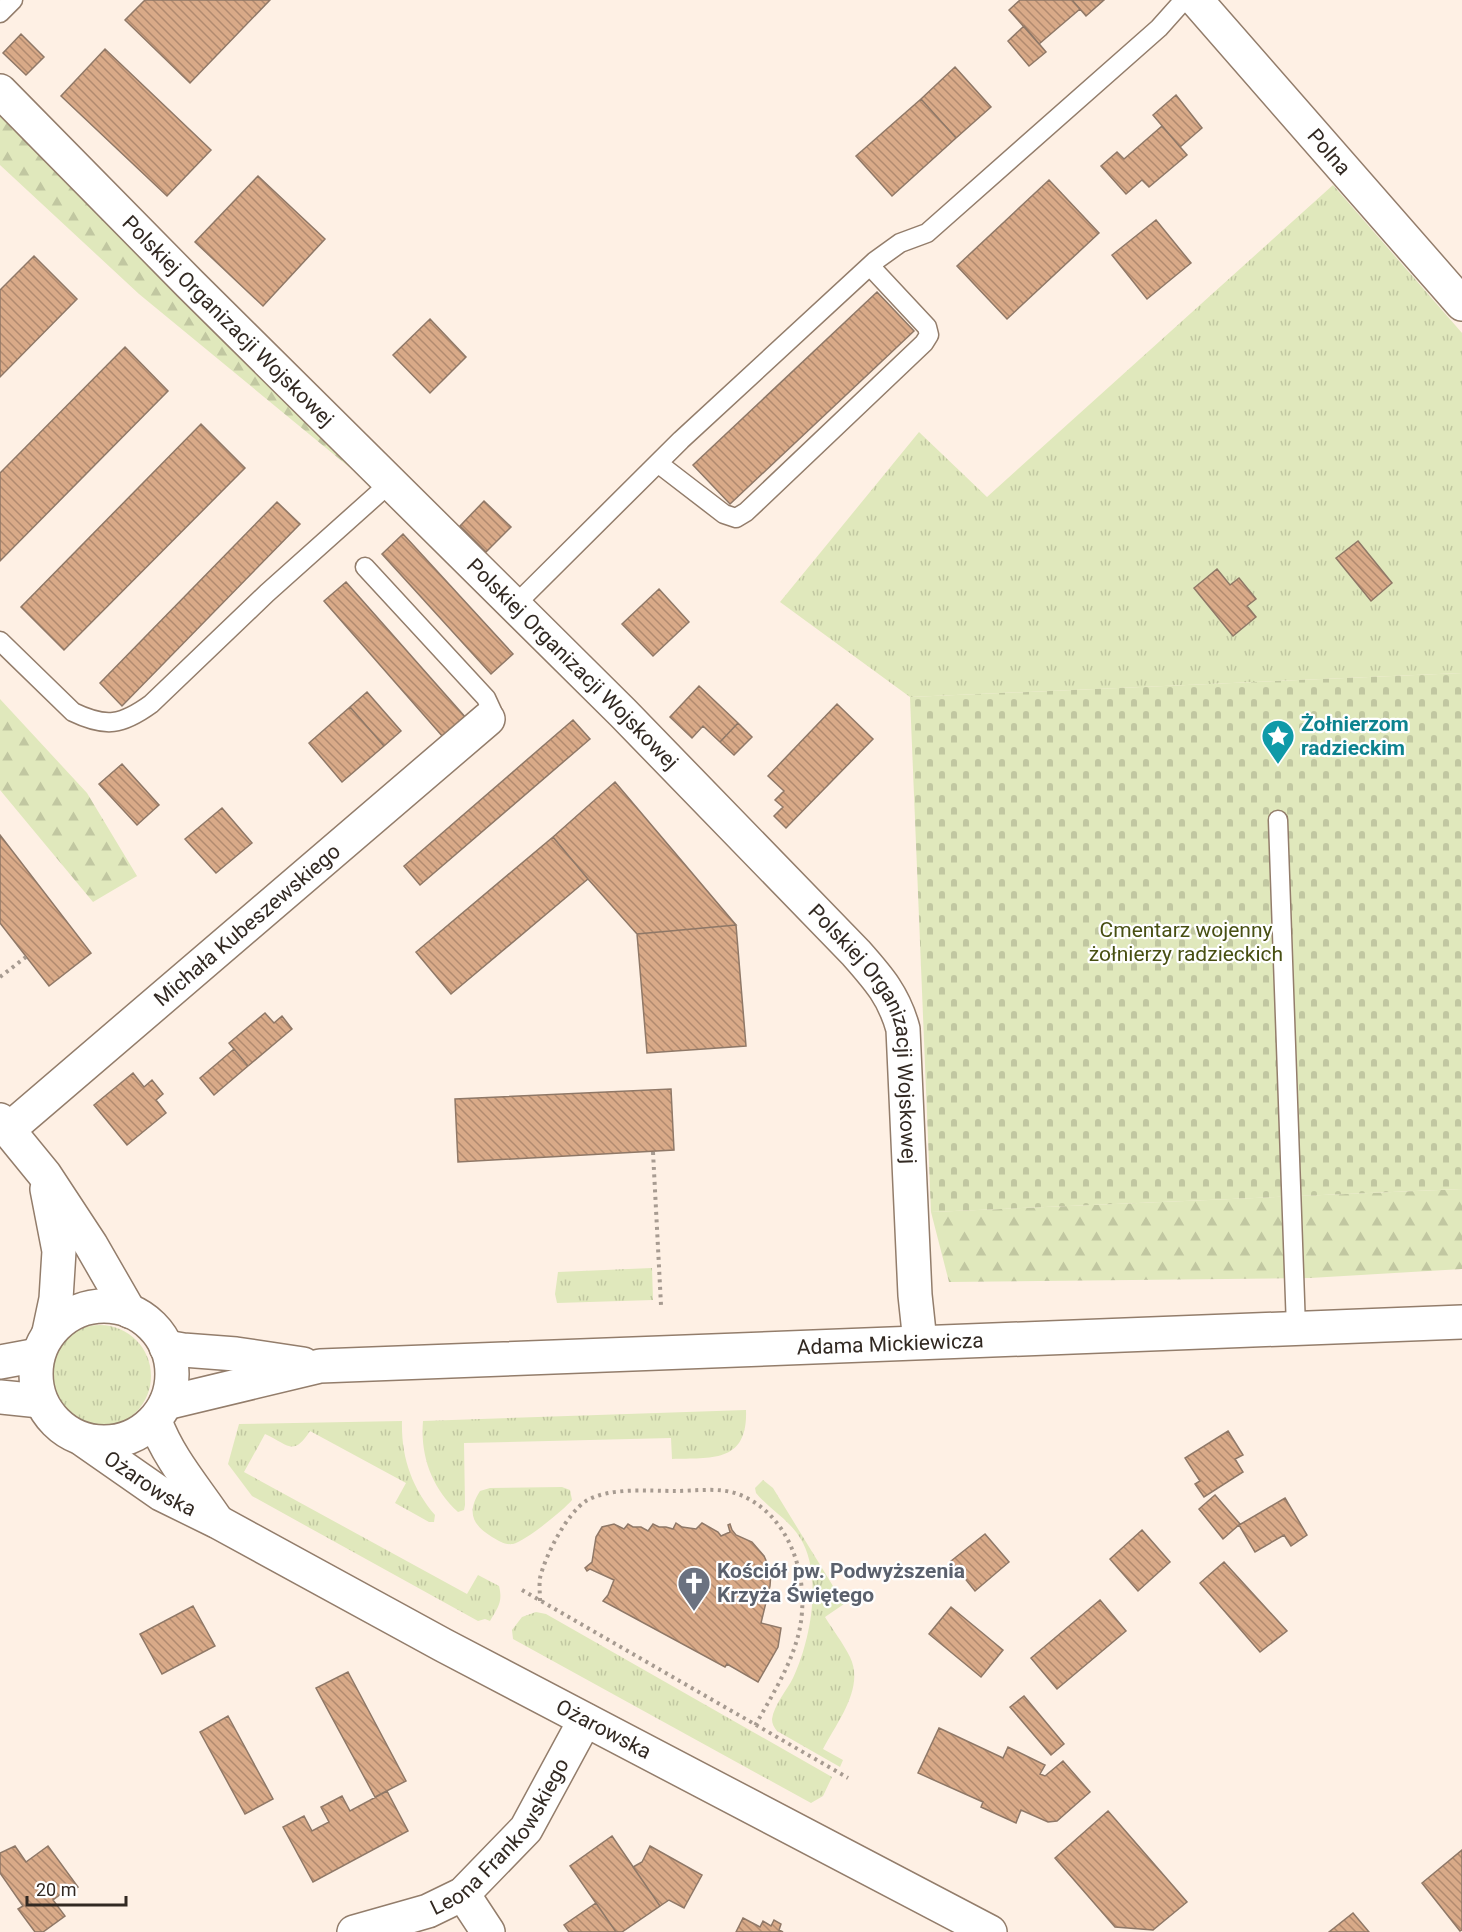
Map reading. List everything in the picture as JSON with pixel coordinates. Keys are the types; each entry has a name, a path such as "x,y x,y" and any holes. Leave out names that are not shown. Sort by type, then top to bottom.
{"street":[{"name":"Polna","path":"1196,0 1462,304"},
{"name":"Polskiej Organizacji Wojskowej","path":"0,91 390,483 623,713 856,953 889,993 898,1011 903,1029 915,1295 920,1342"},
{"name":"Michała Kubeszewskiego","path":"4,1125 488,720"},
{"path":"4,1125 45,1175 91,1245 129,1311"},
{"path":"0,1362 44,1344 65,1317 86,1308 108,1306 129,1311 142,1317 151,1325 161,1336 166,1347 173,1376 161,1412 138,1434 116,1442 85,1440 66,1432 57,1426 40,1401 35,1370 44,1344 56,1299 59,1251 45,1175"},
{"name":"Adama Mickiewicza","path":"166,1347 320,1366 1462,1322"},
{"name":"Adama Mickiewicza","path":"161,1412 320,1366"},
{"path":"0,1397 40,1401"},
{"name":"Ożarowska","path":"161,1412 162,1441 218,1522"},
{"name":"Ożarowska","path":"85,1440 161,1494 218,1522 585,1720 990,1932"},
{"name":"Leona Frankowskiego","path":"354,1932 428,1911 463,1893 526,1829 585,1720"},
{"path":"463,1893 488,1932"}],"lane":[{"path":"0,13 13,0"},
{"path":"514,605 681,440 884,253 900,243 927,233 1158,28 1184,0"},
{"path":"658,464 724,514 736,518 746,512 924,343 929,335 927,327 870,266"},
{"path":"0,641 73,712 104,723 121,721 151,704 267,593 390,483"},
{"path":"364,567 486,698 492,711 488,720"},
{"path":"1278,820 1296,1328"}],"path":[{"path":"0,977 26,957"},
{"path":"653,1152 661,1305"},
{"path":"540,1600 540,1580 546,1558 571,1515 587,1500 608,1492 716,1490 737,1494 758,1504 775,1519 789,1539 798,1564 802,1598 800,1630 786,1671 754,1725"},
{"path":"522,1590 848,1778"}],"green space":[{"path":"0,112 360,476 139,294 0,165"},
{"path":"1333,185 1462,333 1462,673 910,697 780,602 919,432 987,497"},
{"name":"Cmentarz wojenny żołnierzy radzieckich","path":"1462,673 1462,1189 931,1212 910,697"},
{"path":"0,699 87,793 137,876 93,902 0,790"},
{"path":"1462,1189 1462,1269 1310,1278 949,1282 931,1212"},
{"path":"652,1268 653,1300 557,1303 555,1294 558,1272"},
{"path":"100,1325 119,1329 136,1340 147,1357 151,1376 147,1395 136,1412 119,1423 100,1427 81,1423 64,1412 53,1395 49,1376 53,1357 64,1340 81,1329"},
{"path":"746,1410 745,1427 741,1440 734,1449 714,1457 672,1459 671,1438 464,1443 465,1505 464,1510 458,1512 441,1493 435,1482 424,1447 423,1421"},
{"path":"402,1421 406,1459 414,1483 435,1515 434,1522 429,1522 395,1503 406,1483 310,1431 295,1446 285,1445 265,1434 244,1472 467,1594 478,1575 499,1586 500,1600 490,1621 485,1619 478,1621 252,1496 228,1464 239,1424"},
{"path":"763,1480 773,1488 844,1604 825,1617 850,1657 854,1669 852,1693 823,1749 843,1760 840,1767 777,1731 772,1722 775,1708 799,1663 809,1629 813,1593 809,1558 803,1543 793,1528 756,1493 755,1488"},
{"path":"562,1487 570,1490 572,1500 544,1525 513,1544 504,1543 492,1537 480,1528 474,1518 473,1506 480,1491 490,1488"},
{"path":"536,1612 546,1614 832,1777 823,1796 811,1803 513,1639 512,1630 522,1617"}],"building":[{"path":"145,0 270,0 190,83 125,20"},
{"path":"1020,0 1072,0 1080,9 1039,44 1009,10"},
{"path":"1072,0 1104,0 1086,16"},
{"path":"1024,26 1046,52 1029,66 1008,41"},
{"path":"21,34 44,57 26,75 3,53"},
{"path":"105,49 211,150 167,196 61,96"},
{"path":"955,67 991,107 956,138 921,99"},
{"path":"1176,95 1202,128 1180,147 1153,115"},
{"path":"921,99 956,138 892,196 856,156"},
{"path":"1162,126 1187,155 1149,187 1142,180 1126,194 1101,166 1117,152 1124,159"},
{"path":"258,176 325,239 263,306 195,242"},
{"path":"1049,180 1099,233 1007,319 957,266"},
{"path":"1156,220 1191,263 1147,299 1112,255"},
{"path":"34,256 77,299 0,377 0,290"},
{"path":"877,292 914,331 730,504 693,465"},
{"path":"430,319 466,357 430,393 393,355"},
{"path":"125,347 168,391 0,561 0,473"},
{"path":"201,424 245,468 64,650 21,607"},
{"path":"484,501 511,527 486,552 460,526"},
{"path":"277,502 300,524 122,706 100,683"},
{"path":"403,534 513,654 491,674 382,554"},
{"path":"1358,541 1392,583 1371,601 1336,558"},
{"path":"1217,569 1230,585 1239,578 1256,599 1247,606 1256,617 1233,636 1194,588"},
{"path":"346,582 466,718 443,737 324,601"},
{"path":"659,589 689,622 653,656 622,624"},
{"path":"699,686 738,723 720,742 703,726 692,738 670,717"},
{"path":"367,692 401,731 384,746 350,707"},
{"path":"837,704 873,739 786,828 774,816 783,807 775,800 784,791 768,776"},
{"path":"350,707 384,746 342,782 309,743"},
{"path":"573,720 590,739 420,885 404,866"},
{"path":"738,723 752,737 734,755 720,742"},
{"path":"122,764 159,805 137,825 99,784"},
{"path":"615,782 736,925 637,934 588,879 553,837"},
{"path":"222,808 252,843 216,873 185,839"},
{"path":"0,835 91,953 49,986 0,923"},
{"path":"553,837 588,879 451,994 416,952"},
{"path":"736,925 746,1046 647,1053 637,934"},
{"path":"265,1013 274,1023 282,1016 292,1029 248,1066 229,1043"},
{"path":"234,1049 248,1066 214,1095 200,1078"},
{"path":"133,1073 144,1087 152,1080 163,1094 156,1100 166,1113 127,1145 94,1105"},
{"path":"671,1089 674,1150 458,1162 455,1099"},
{"path":"1228,1431 1243,1455 1235,1459 1243,1472 1204,1497 1195,1484 1200,1481 1185,1458"},
{"path":"1215,1495 1240,1524 1223,1539 1199,1509"},
{"path":"1285,1498 1307,1535 1291,1546 1284,1535 1255,1552 1239,1525"},
{"name":"Kościół pw. Podwyższenia Krzyża Świętego","path":"676,1523 682,1527 696,1529 702,1523 721,1536 730,1532 728,1525 730,1524 736,1535 752,1542 764,1556 771,1572 761,1623 781,1628 778,1647 758,1682 727,1664 725,1667 603,1601 614,1580 590,1569 587,1571 585,1568 592,1562 596,1537 602,1527 614,1524 624,1529 628,1524 648,1531 653,1524 673,1529"},
{"path":"1142,1530 1170,1562 1138,1591 1110,1559"},
{"path":"985,1534 1009,1562 975,1591 951,1561"},
{"path":"1224,1562 1287,1631 1260,1652 1200,1583"},
{"path":"1100,1600 1126,1631 1057,1689 1031,1658"},
{"path":"193,1606 215,1646 162,1674 140,1634"},
{"path":"951,1607 1003,1650 981,1677 929,1634"},
{"path":"348,1672 406,1781 375,1797 316,1688"},
{"path":"1024,1696 1064,1744 1051,1755 1010,1707"},
{"path":"228,1716 273,1799 245,1814 200,1732"},
{"path":"939,1728 1003,1758 1008,1747 1045,1765 1040,1774 1045,1776 1063,1761 1090,1792 1057,1821 1048,1822 1021,1810 1016,1823 981,1807 983,1802 918,1773"},
{"path":"387,1791 408,1831 313,1882 283,1827 304,1816 312,1831 329,1822 321,1807 342,1796 350,1811"},
{"path":"1108,1811 1187,1902 1153,1930 1115,1927 1055,1858"},
{"path":"612,1836 660,1906 622,1932 616,1932 570,1866"},
{"path":"15,1846 26,1862 48,1846 78,1887 64,1897 61,1894 53,1900 65,1916 43,1932 35,1932 18,1909 23,1906 0,1873 0,1853"},
{"path":"650,1846 702,1875 684,1908 669,1900 660,1906 633,1867 642,1862"},
{"path":"1462,1850 1462,1930 1460,1931 1422,1883"},
{"path":"596,1903 616,1932 569,1932 564,1925"},
{"path":"1353,1913 1369,1932 1329,1932"},
{"path":"743,1918 760,1927 763,1921 771,1926 774,1920 781,1924 779,1930 783,1932 736,1932"}],"place":[{"name":"Żołnierzom radzieckim","path":"1278,765"},
{"name":"Kościół pw. Podwyższenia Krzyża Świętego","path":"694,1612"}]}
